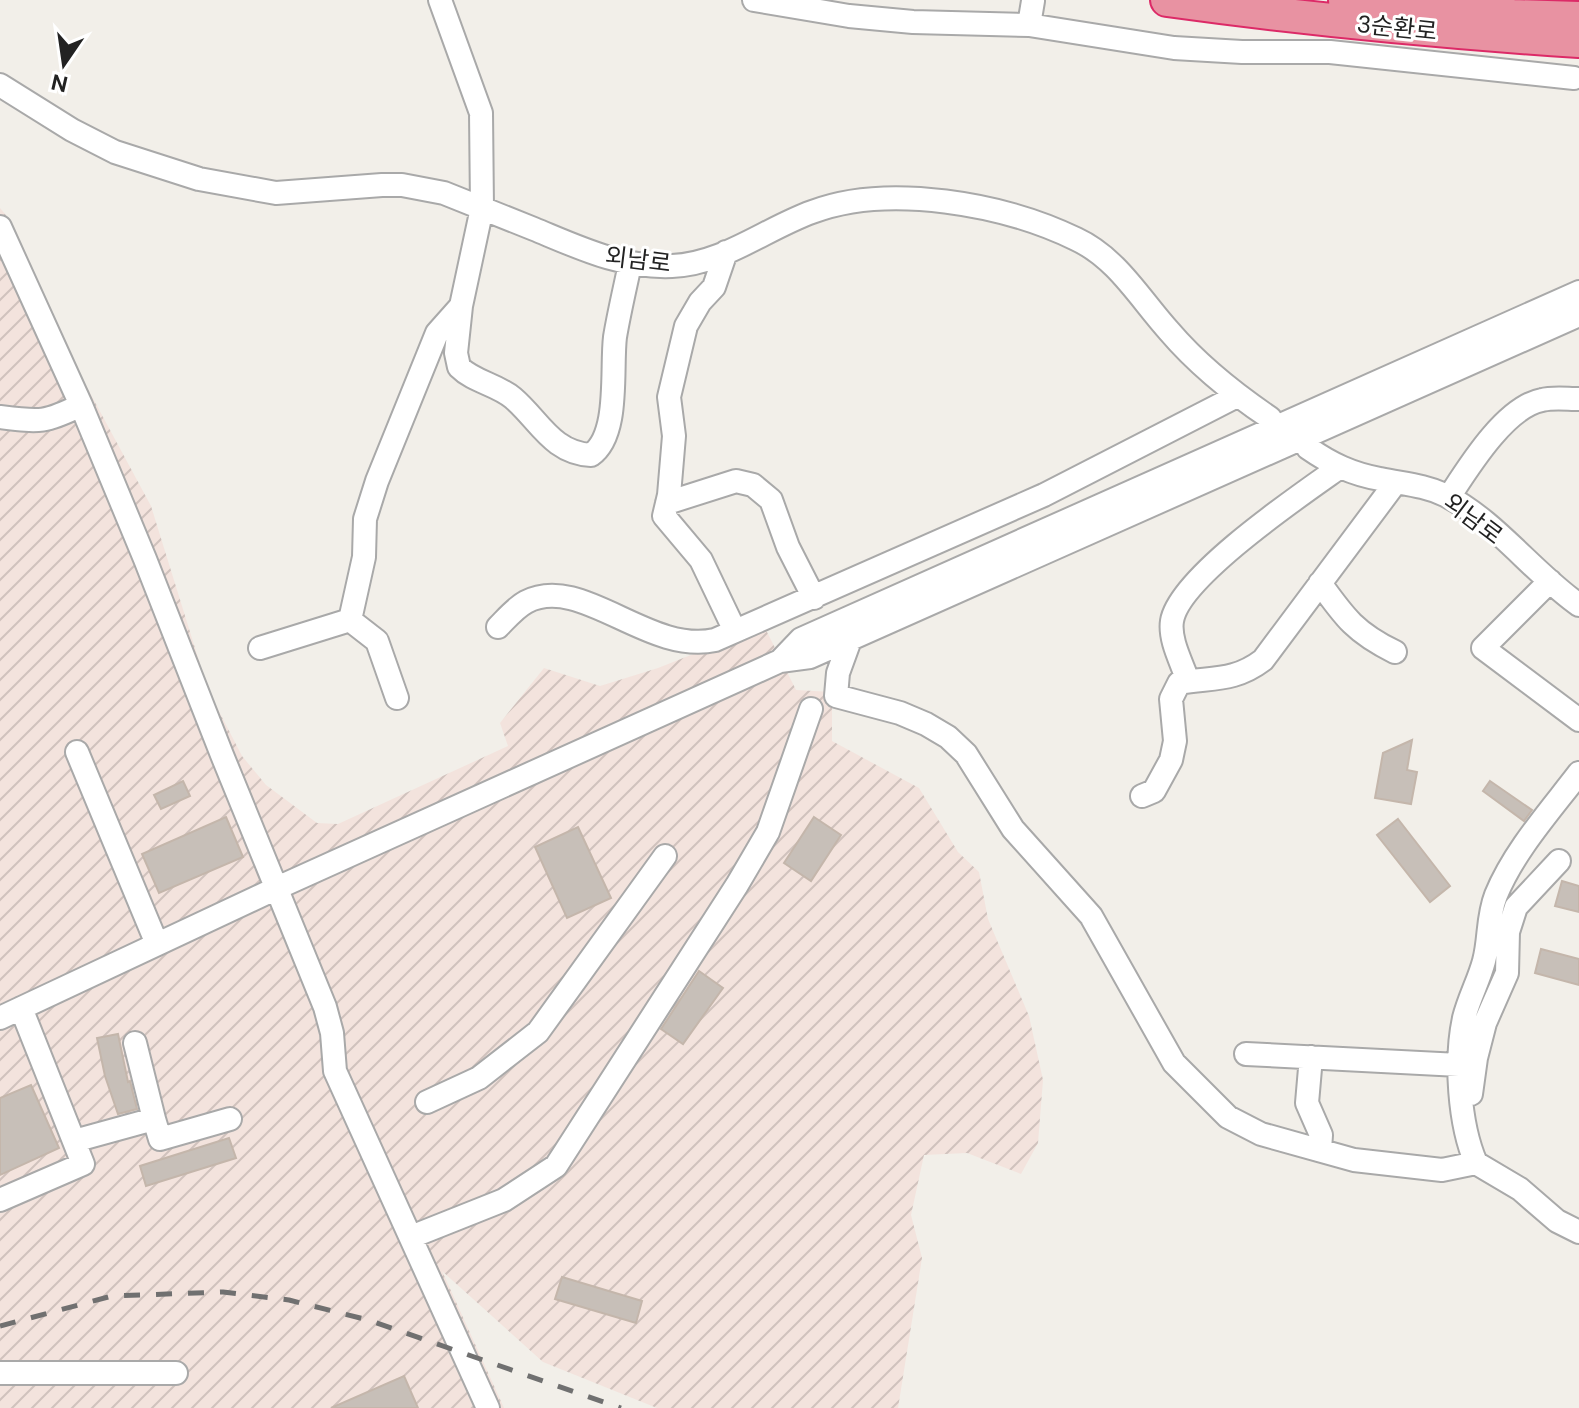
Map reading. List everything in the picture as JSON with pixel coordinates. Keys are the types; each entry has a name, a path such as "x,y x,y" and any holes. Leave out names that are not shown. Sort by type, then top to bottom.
{"highway":[{"name":"3순환로","path":"1167,0 1426,31 1569,43"},
{"name":"3순환로","path":"1345,0 1513,16 1579,18"}],"street":[{"path":"440,0 481,113 482,208 461,306 456,353 459,367 513,398 550,439 567,449 591,455 603,443 613,397 615,339 630,264"},
{"path":"754,0 849,16 913,22 1029,25 1174,48 1343,53 1577,84 1569,43"},
{"path":"1029,25 1033,1"},
{"name":"외남로","path":"0,85 72,130 115,152 199,179 276,193 402,185 444,193 582,250 630,264 696,264 811,212 856,200 932,201 1002,210 1075,238 1096,250 1110,262 1170,333 1237,396 1270,418"},
{"path":"0,227 81,405 325,1007 332,1033 335,1071 488,1408"},
{"path":"726,252 714,287 700,302 686,326 669,397 674,436 664,516 701,560 735,631"},
{"path":"0,1200 83,1164 10,1013 277,888 780,661 810,657 850,640 1046,541 1579,292"},
{"path":"350,620 364,557 365,519 377,481 437,333 461,306"},
{"path":"780,661 801,639 1046,541 1579,315"},
{"path":"498,627 525,603 536,598 563,596 666,638 699,643 814,598 1026,503 1237,396"},
{"path":"1449,497 1502,426 1520,411 1540,400 1579,399"},
{"path":"0,417 33,421 52,419 81,405"},
{"name":"외남로","path":"1308,448 1340,467 1396,482 1426,486 1449,497 1471,512 1579,605"},
{"path":"1188,681 1173,636 1172,621 1184,599 1211,567 1259,525 1340,467"},
{"path":"667,503 736,481 753,485 771,500 788,547 814,598"},
{"path":"1142,796 1154,791 1171,760 1175,741 1171,699 1179,683 1224,679 1248,671 1263,660 1396,482"},
{"path":"1026,503 1046,541"},
{"path":"1550,581 1483,648 1579,720"},
{"path":"1320,583 1344,617 1367,638 1395,652"},
{"path":"350,620 397,657"},
{"path":"260,648 350,620"},
{"path":"850,640 838,673 836,696 913,718 948,737 966,754 1013,829 1091,916 1174,1063 1228,1117 1261,1134 1354,1160 1442,1170 1476,1163"},
{"path":"377,641 397,698"},
{"path":"411,1237 504,1200 556,1166 768,832 811,709"},
{"path":"77,752 157,944"},
{"path":"1579,773 1514,862 1497,894 1487,926 1485,958 1464,1018 1459,1065 1467,1142 1476,1163 1520,1189 1557,1221 1579,1232"},
{"path":"427,1102 479,1078 538,1032 665,856"},
{"path":"1476,1163 1471,1097 1476,1058 1485,1023 1515,971 1508,932 1516,907 1559,861"},
{"path":"135,1043 160,1139 230,1119"},
{"path":"1246,1054 1459,1065"},
{"path":"1311,1057 1307,1103 1321,1135 1320,1150"},
{"path":"74,1141 154,1119"},
{"path":"0,1373 176,1373"}],"shaded area":[{"path":"0,208 10,220 76,367 151,506 208,690 242,756 266,785 317,823 338,824 508,746 500,723 544,668 600,686 658,668 764,626 796,690 832,692 832,741 919,788 958,852 979,872 988,919 1029,1016 1043,1080 1038,1143 1021,1174 967,1153 924,1155 911,1215 922,1258 898,1408 657,1408 543,1362 442,1271 504,1408 0,1408"}],"building":[{"path":"1412,740 1407,770 1417,772 1411,804 1375,798 1383,753"},
{"path":"183,781 190,796 161,809 154,795"},
{"path":"1490,781 1532,810 1524,821 1483,791"},
{"path":"226,817 243,857 159,893 142,854"},
{"path":"814,817 841,835 811,881 784,863"},
{"path":"1398,819 1450,886 1430,902 1377,835"},
{"path":"578,827 611,898 567,918 535,847"},
{"path":"1562,881 1579,886 1579,912 1555,906"},
{"path":"1541,949 1579,959 1579,985 1535,973"},
{"path":"699,971 723,988 683,1044 661,1029"},
{"path":"118,1034 137,1109 118,1114 105,1076 97,1038"},
{"path":"31,1085 59,1148 0,1175 0,1098"},
{"path":"229,1138 236,1158 146,1186 140,1166"},
{"path":"562,1277 642,1301 636,1323 555,1299"},
{"path":"404,1376 418,1408 331,1408"}],"railway":[{"path":"0,1326 112,1296 223,1292 289,1300 368,1320 621,1408"}]}
